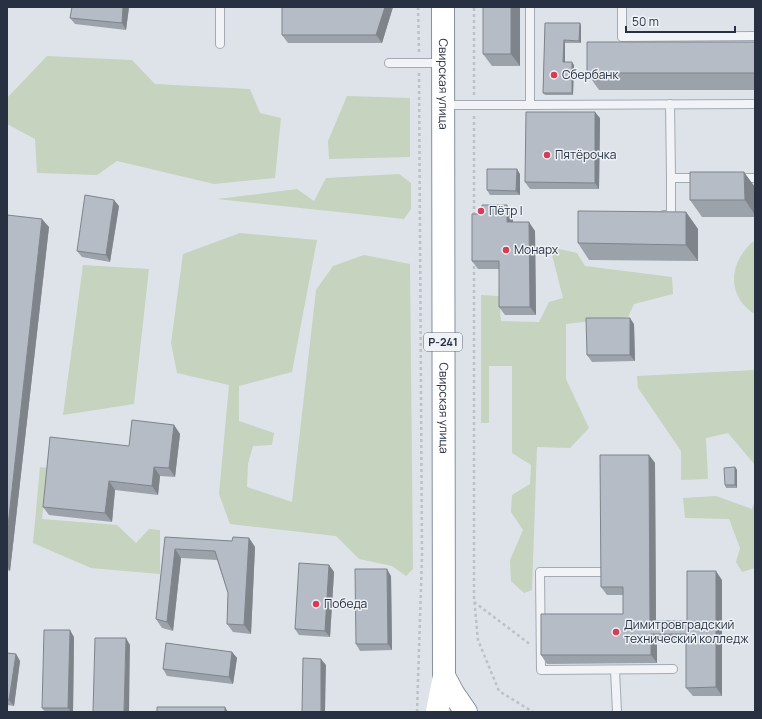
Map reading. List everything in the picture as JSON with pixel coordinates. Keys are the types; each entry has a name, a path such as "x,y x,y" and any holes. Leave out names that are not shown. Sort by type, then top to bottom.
{"main road":[{"name":"Свирская улица","path":"438,712 444,676 443,7"},
{"name":"Р-241","path":"444,676 466,712"}],"lane":[{"path":"220,7 220,44"},
{"path":"530,7 530,105"},
{"path":"622,7 622,37 755,36"},
{"path":"389,63 443,63"},
{"path":"655,215 671,215 670,104"},
{"path":"443,105 755,104"},
{"path":"671,178 709,178"},
{"path":"732,178 755,178"},
{"path":"600,572 540,572 541,670 673,669"},
{"path":"615,670 617,712"}],"path":[{"path":"417,712 422,556 418,7"},
{"path":"474,7 474,224"},
{"path":"474,256 474,602 478,640 499,691 533,712"},
{"path":"474,602 540,653"}],"green space":[{"path":"47,56 132,60 155,84 250,89 260,113 281,118 275,178 214,184 117,161 97,175 37,173 35,139 7,124 7,98"},
{"path":"347,96 410,98 410,157 329,159 328,141"},
{"path":"399,174 411,183 411,209 404,219 217,199 297,189 314,201 326,178"},
{"path":"240,233 317,240 292,372 239,386 239,421 274,433 272,445 253,446 248,464 247,487 292,502 316,290 333,266 364,255 410,264 413,569 406,576 392,566 359,559 336,536 230,524 219,494 229,385 177,373 171,343 183,254"},
{"path":"755,240 755,314 743,304 738,296 734,278 738,261 748,246"},
{"path":"550,247 577,253 585,266 672,277 673,294 634,304 628,317 566,324 566,379 589,428 570,448 537,447 532,590 524,593 511,581 510,560 523,530 511,512 512,495 530,484 531,465 512,453 512,366 489,366 489,423 481,423 481,295 499,296 501,321 539,322 549,302 563,298"},
{"path":"83,265 149,269 134,404 63,415"},
{"path":"755,370 755,465 728,433 706,438 708,479 681,480 681,451 638,388 637,376"},
{"path":"40,467 48,468 42,519 117,525 136,543 149,529 160,530 160,574 91,568 33,543"},
{"path":"716,496 752,509 755,500 755,568 742,572 736,562 740,548 729,519 685,518 683,498"}],"building":[{"path":"72,7 123,7 122,23 70,18"},
{"path":"282,7 385,7 376,35 282,35"},
{"path":"483,7 511,7 511,54 483,54"},
{"path":"545,23 580,23 579,41 564,40 563,62 572,62 572,93 543,93"},
{"path":"587,42 755,42 755,73 587,73"},
{"path":"526,112 595,112 595,183 525,182"},
{"path":"487,169 517,169 516,191 487,190"},
{"path":"690,172 744,172 745,200 690,200"},
{"path":"85,195 114,200 106,255 77,251"},
{"path":"482,205 507,205 507,222 529,222 530,307 499,307 499,261 472,261 472,214 482,214"},
{"path":"578,211 686,212 686,245 578,243"},
{"path":"7,215 42,219 7,535"},
{"path":"586,318 630,318 630,355 587,355"},
{"path":"132,420 174,425 169,468 154,467 152,486 109,481 105,513 43,507 50,437 129,446"},
{"path":"600,455 649,455 650,621 687,621 687,571 716,571 716,687 686,688 686,634 651,634 651,655 541,655 541,614 623,614 623,587 601,587"},
{"path":"735,467 735,485 725,485 724,468"},
{"path":"165,537 232,541 233,537 249,538 244,625 227,624 228,593 215,551 175,549 167,622 156,619"},
{"name":"Победа","path":"299,563 329,565 325,631 295,629"},
{"path":"355,569 387,569 388,644 356,644"},
{"path":"44,630 70,630 68,708 42,708"},
{"path":"95,638 126,638 124,712 93,712"},
{"path":"166,643 232,652 229,677 163,669"},
{"path":"7,653 16,654 9,700 7,699"},
{"path":"303,658 321,659 321,712 302,712"},
{"path":"157,707 225,707 225,712 157,712"}],"place":[{"name":"Сбербанк","path":"554,75"},
{"name":"Пятёрочка","path":"547,155"},
{"name":"Пётр I","path":"481,211"},
{"name":"Монарх","path":"506,250"},
{"name":"Победа","path":"316,604"},
{"name":"Димитровградский технический колледж","path":"616,632"}]}
